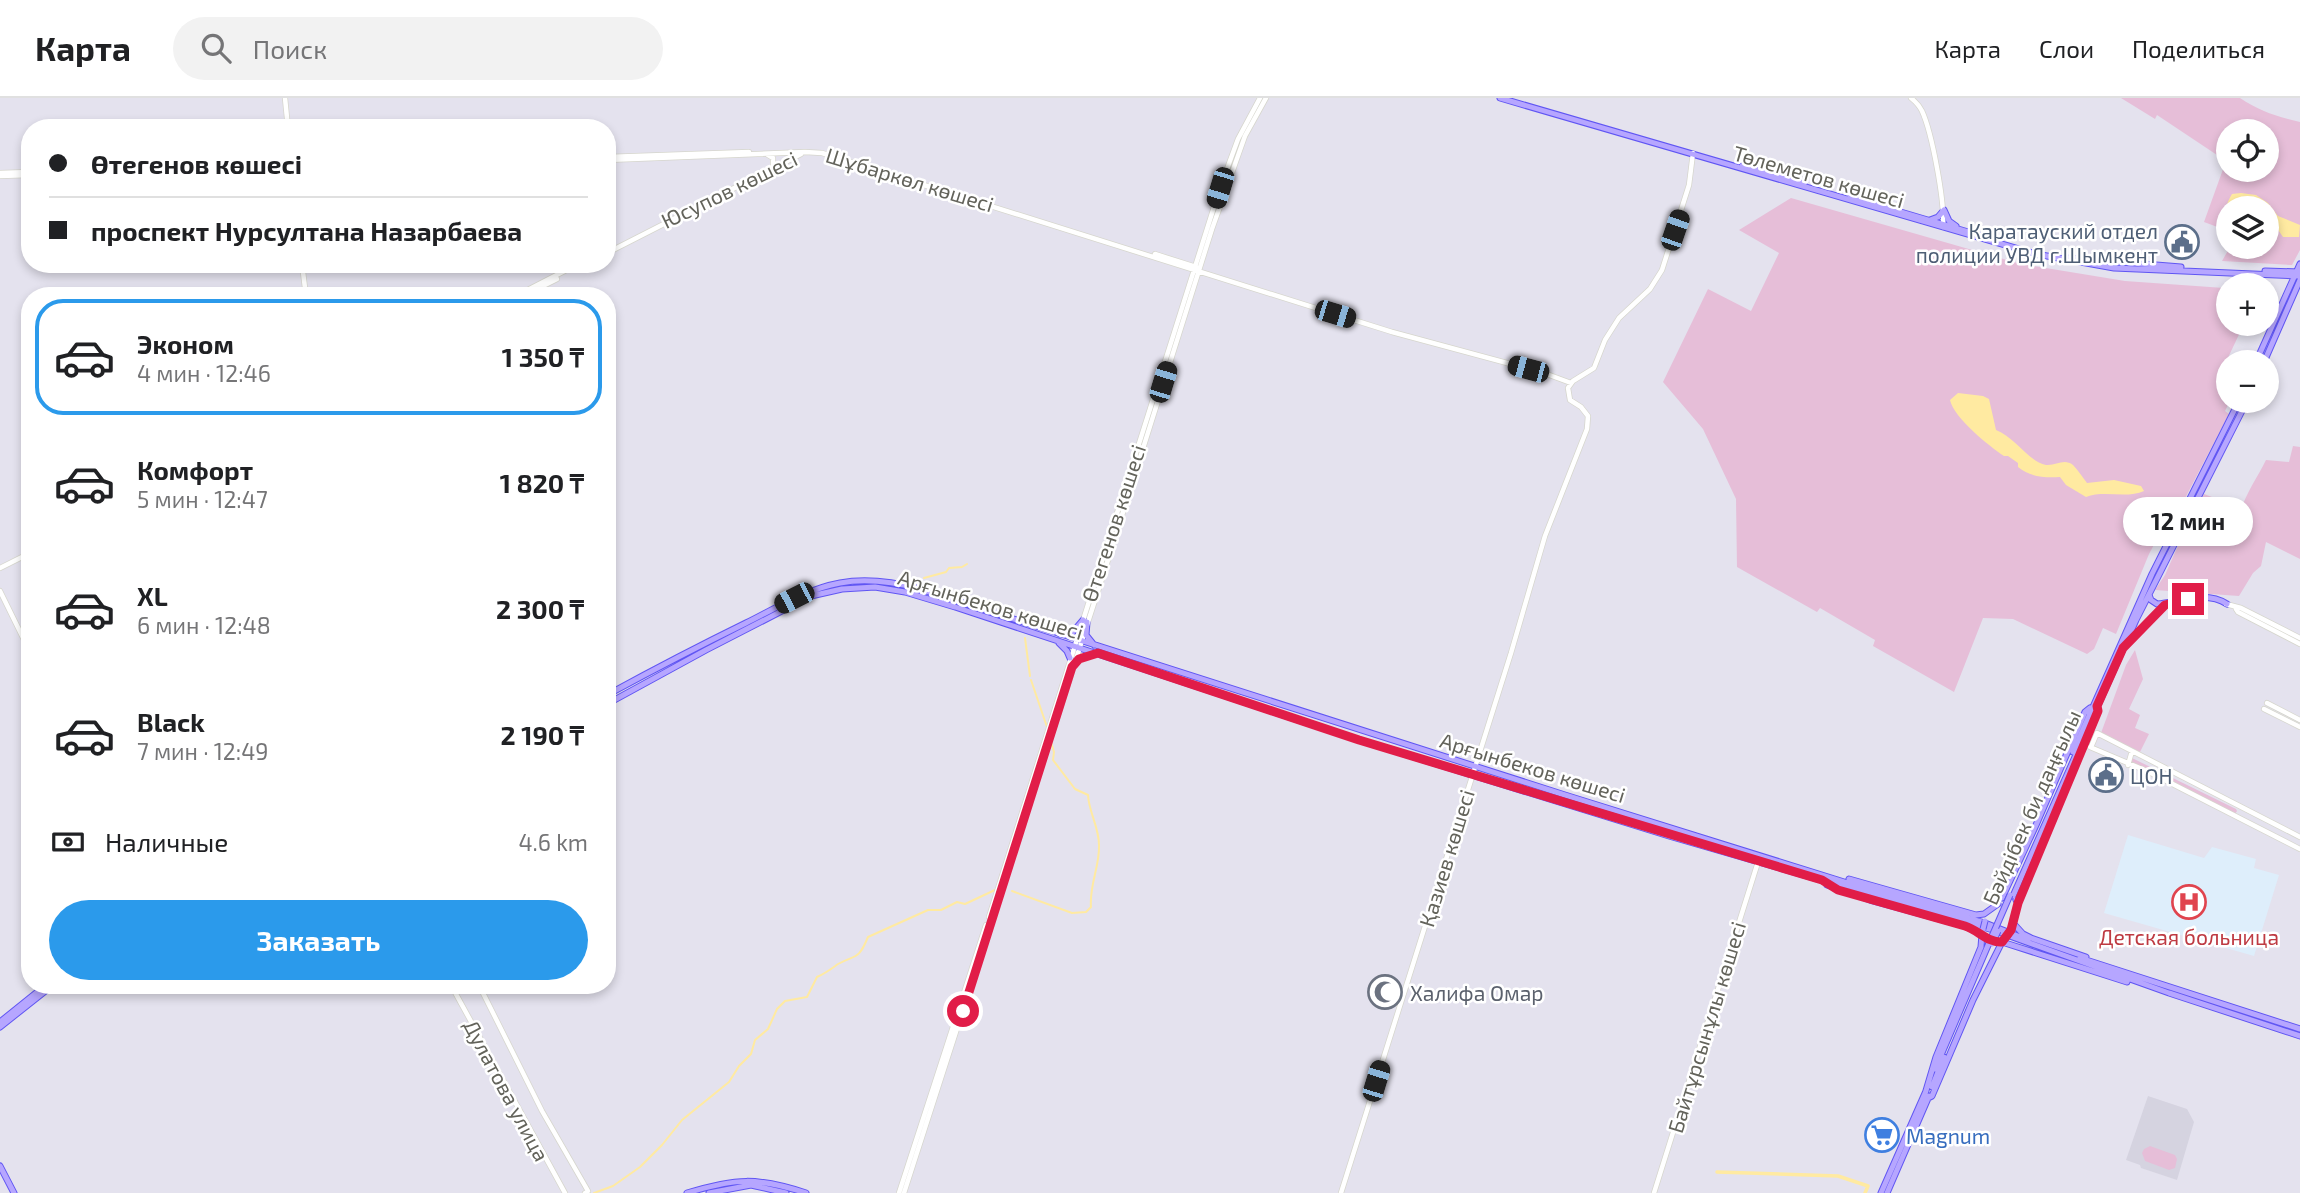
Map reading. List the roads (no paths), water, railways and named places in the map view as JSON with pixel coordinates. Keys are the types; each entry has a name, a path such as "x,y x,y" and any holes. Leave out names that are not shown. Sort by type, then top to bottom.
{"main road":[{"name":"Төлеметов көшесі","path":"1500,98 1693,153"},
{"name":"Төлеметов көшесі","path":"1512,98 2036,254 2090,265 2143,270 2298,278"},
{"name":"Төлеметов көшесі","path":"1742,168 2037,251 2085,260 2298,278"},
{"path":"1930,220 1938,217 1944,210 1949,221 1958,228"},
{"path":"2279,320 2298,278 2300,264"},
{"path":"2279,320 2298,278"},
{"path":"2263,350 2272,336"},
{"path":"2268,350 2272,336"},
{"name":"Бәйдібек би даңғылы","path":"1926,1096 2121,647 2233,413"},
{"name":"Бәйдібек би даңғылы","path":"2121,647 2241,413"},
{"name":"Арғынбеков көшесі","path":"616,691 799,598 842,589 875,587 905,592 1055,634 1099,651 1993,930 2300,1035"},
{"path":"2149,594 2151,600 2157,604 2195,597 2227,604"},
{"name":"Арғынбеков көшесі","path":"976,611 1056,641 1077,644"},
{"path":"1055,634 1072,633 1085,621"},
{"path":"1072,667 1079,659 1099,651 1088,640 1085,621"},
{"path":"1056,641 1067,651 1070,658"},
{"name":"Арғынбеков көшесі","path":"1099,651 1324,728 1758,862 1823,877"},
{"name":"Арғынбеков көшесі","path":"616,699 680,660"},
{"path":"1887,1193 1926,1096 1936,1057 1981,947 1985,921 2000,901 2085,712 2095,706 2098,711 2018,903 2011,930 1977,991 1932,1096 1926,1096"},
{"path":"1823,877 1839,876 1976,915 1984,914 2010,896 2018,903"},
{"path":"1823,877 1838,890 1982,931 1996,942 2005,940 2108,977 2141,981"},
{"path":"2013,923 2031,938 2119,968 2141,981"},
{"name":"Арғынбеков көшесі","path":"2141,981 2300,1028"},
{"path":"0,1025 36,994"},
{"path":"0,1025 41,994"},
{"path":"1881,1193 1926,1096"},
{"path":"0,1166 12,1193"},
{"path":"0,1173 12,1193"},
{"path":"687,1193 723,1182 751,1181 780,1185 806,1193"},
{"path":"709,1193 751,1185 786,1193"}],"street":[{"path":"283,98 286,119"},
{"name":"Өтегенов көшесі","path":"1085,621 1134,452 1154,404 1179,313 1198,270 1202,239 1218,190 1238,139 1260,98"},
{"path":"1198,270 1237,154 1266,98"},
{"path":"1911,98 1918,104 1924,116 1944,210 1943,226"},
{"name":"Шұбаркөл көшесі","path":"616,158 806,151"},
{"name":"Шұбаркөл көшесі","path":"616,158 806,151 832,153 1392,332 1544,373 1571,383"},
{"name":"Юсупов көшесі","path":"616,246 773,165 806,151"},
{"name":"Юсупов көшесі","path":"616,246 806,151"},
{"path":"1571,383 1594,368 1605,340 1619,318 1650,289 1662,270 1689,185 1693,153"},
{"path":"764,154 772,156 773,165"},
{"path":"0,175 21,174"},
{"path":"534,287 561,273"},
{"path":"540,287 568,273"},
{"path":"902,1193 1054,727 1077,644 1189,291"},
{"name":"Қазиев көшесі","path":"1341,1193 1438,887 1471,773 1511,653 1549,523 1587,429 1588,416 1570,400 1568,388 1571,383"},
{"path":"0,568 21,557"},
{"path":"0,592 21,634"},
{"path":"2121,647 2165,605 2180,600 2207,600 2227,604 2300,644"},
{"path":"2235,608 2241,608 2300,638"},
{"path":"2130,632 2135,634 2144,625"},
{"path":"1012,852 1070,658 1077,644"},
{"path":"2267,703 2300,720"},
{"path":"2264,709 2300,727"},
{"path":"2091,747 2097,733 2300,837"},
{"path":"2084,744 2128,765 2150,772 2300,849"},
{"path":"2128,765 2132,751"},
{"path":"2237,816 2241,807"},
{"name":"Байтұрсынұлы көшесі","path":"1654,1193 1758,862"},
{"name":"Дулатова улица","path":"456,994 565,1193"},
{"path":"484,994 586,1192"}],"waterway":[{"path":"924,578 967,564"},
{"path":"1025,638 1030,676"},
{"path":"1031,680 1047,727"},
{"path":"1012,891 1072,913 1086,912 1091,907 1099,838 1088,795 1075,789 1053,760 1051,742"},
{"path":"594,1193 613,1186 640,1167 682,1120 729,1082 751,1054 755,1040 768,1029 777,1009 785,1001 807,997 817,977 856,956 868,937 928,910 941,910 957,902 965,904 995,890"},
{"path":"1717,1172 1838,1176 1868,1186 1865,1193"}],"place":[{"name":"Каратауский отдел полиции УВД г.Шымкент","path":"2182,242"},
{"name":"ЦОН","path":"2106,775"},
{"name":"Детская больница","path":"2189,902"},
{"name":"Халифа Омар","path":"1385,992"},
{"name":"Magnum","path":"1882,1135"}]}
